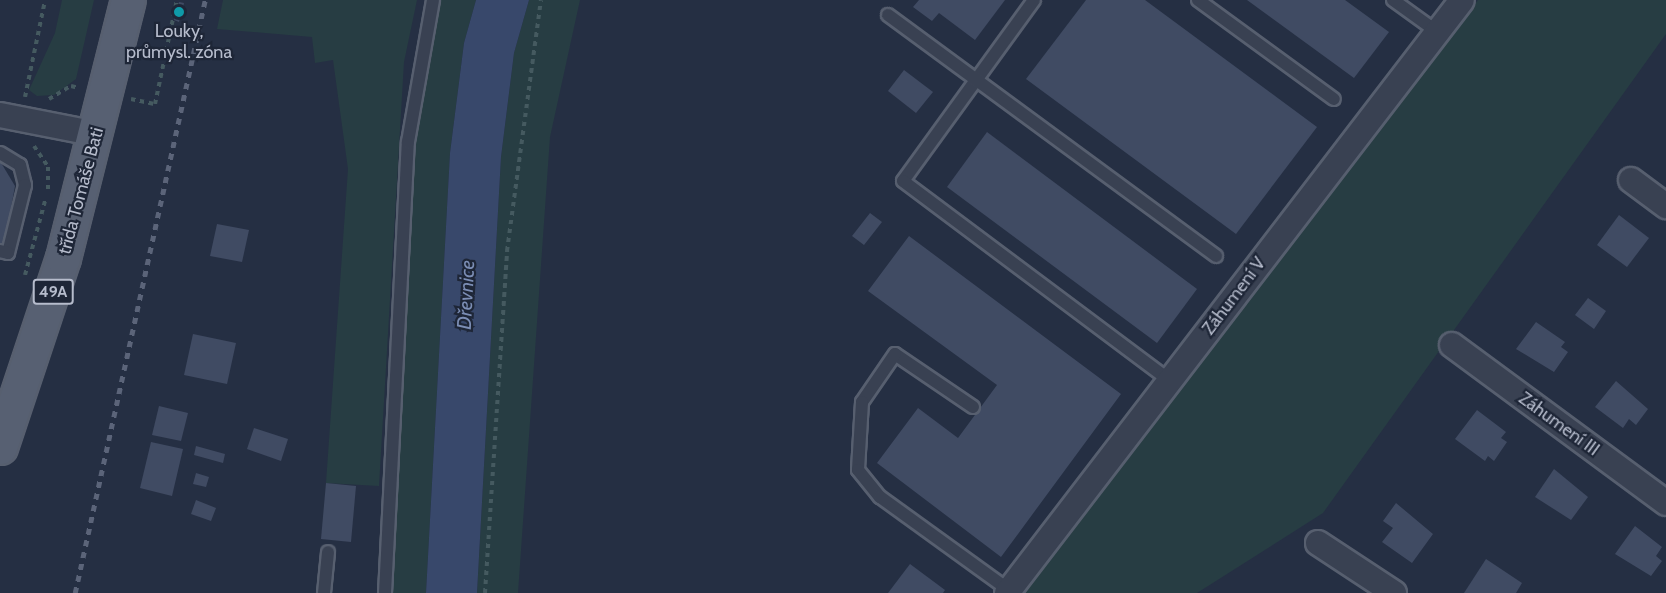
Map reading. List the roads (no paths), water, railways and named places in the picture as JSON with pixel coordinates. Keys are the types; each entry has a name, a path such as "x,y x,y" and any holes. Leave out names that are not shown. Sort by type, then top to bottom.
{"main road":[{"name":"třída Tomáše Bati","path":"0,447 51,298 97,134 128,0"}],"street":[{"name":"Záhumení V","path":"1008,592 1462,0"},
{"path":"0,115 97,134"},
{"path":"1631,180 1666,206"},
{"name":"Záhumení III","path":"1452,345 1666,503"},
{"path":"1318,543 1394,593"}],"lane":[{"path":"385,593 408,142 434,0"},
{"path":"1034,0 903,181 1169,380"},
{"path":"1198,0 1334,99"},
{"path":"1393,0 1436,31"},
{"path":"888,15 1216,256"},
{"path":"0,153 20,165 26,185 8,253 0,251"},
{"path":"973,407 895,354 862,402 858,470 880,497 1008,592"},
{"path":"324,593 328,552"}],"water":[{"name":"Dřevnice","path":"476,0 529,0 514,53 501,157 477,593 426,593 450,153 464,43"}],"railway":[{"path":"75,593 205,0"}],"place":[{"name":"Louky, průmysl. zóna","path":"179,12"}]}
